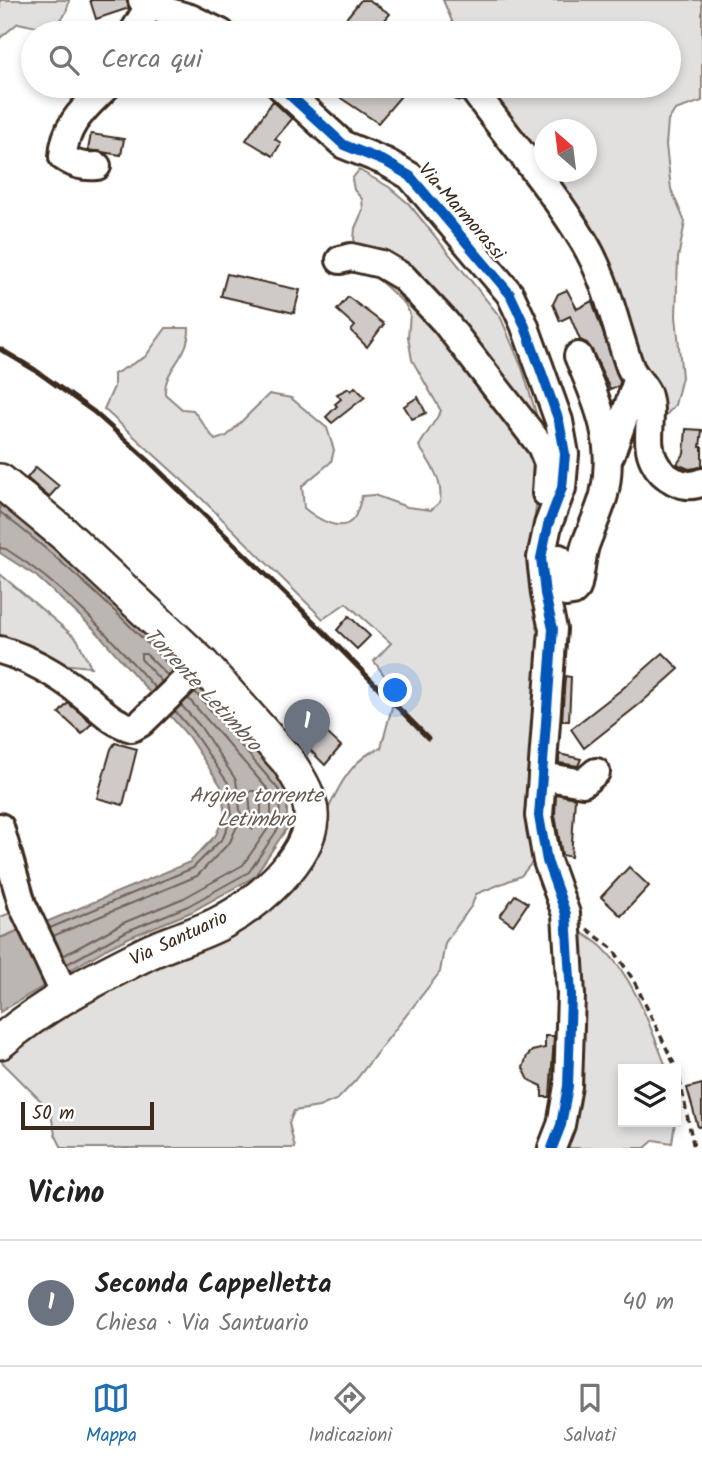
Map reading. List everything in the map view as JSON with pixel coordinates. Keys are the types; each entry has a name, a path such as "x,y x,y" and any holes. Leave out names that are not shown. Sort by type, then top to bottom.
{"main road":[{"name":"Via Santuario","path":"0,481 63,533 199,667 288,761 299,779 312,817 307,838 290,865 268,889 232,916 62,989 0,1042"}],"street":[{"path":"138,21 146,3 196,21"},
{"path":"95,98 78,115 63,144 63,157 71,163 87,167 97,166"},
{"name":"Via Marmorassi","path":"293,98 344,145 386,162 410,176 510,294 524,324 559,421 565,454 562,488"},
{"path":"479,98 585,244 598,269 631,370 646,391 649,401 649,444 653,460 669,479 682,484 696,485 702,482"},
{"path":"340,260 351,257 381,264 402,277 445,323 541,446 548,463 544,520 548,525"},
{"path":"578,356 607,435 610,460"},
{"path":"552,1148 561,1125 568,1086 571,995 566,914 547,861 539,816 553,629 541,558 548,525 562,488 570,501 564,519 558,562 559,585 566,593 577,588 584,548 604,496 610,460 637,380"},
{"path":"0,650 23,657 59,677 115,721 132,728 141,723 199,667"},
{"path":"542,776 583,783 596,772"},
{"path":"0,827 22,904 62,989"}],"path":[{"path":"567,922 575,922 603,940 634,981 678,1072 694,1148"}],"shaded area":[{"path":"0,0 69,0 67,10 59,21 21,21 0,38"},
{"path":"443,0 702,0 702,101 675,110 668,121 666,145 671,189 685,222 678,258 676,316 682,377 675,405 667,414 661,415 603,259 543,182 597,182 597,119 534,119 534,170 478,98 681,98 681,21 452,21"},
{"path":"359,170 389,187 409,204 501,318 522,368 541,429 530,560 542,629 536,858 521,876 476,894 472,905 445,943 440,972 338,1099 319,1107 294,1111 289,1123 295,1148 62,1148 55,1134 50,1110 1,1061 0,1054 313,843 331,802 347,775 368,754 381,748 396,692 374,661 391,643 346,603 323,619 196,493 104,409 114,387 114,374 145,357 166,328 189,328 185,347 165,385 165,394 182,409 193,410 215,440 227,436 269,394 291,398 327,428 334,450 331,462 302,486 304,508 309,512 329,523 343,525 354,518 362,496 374,495 407,507 431,510 440,502 438,479 419,446 441,411 412,360 408,337 410,314 405,304 379,280 354,240 355,228 363,210 362,199 354,190 352,179"},
{"path":"0,574 77,639 91,667 61,664 0,643"},
{"path":"16,911 24,928 0,938 0,917"},
{"path":"581,932 603,948 624,974 641,1005 665,1064 618,1064 618,1127 674,1127 672,1143 654,1140 645,1148 566,1148 579,1075"}],"water":[{"name":"Argine torrente Letimbro","path":"0,503 109,593 196,683 287,788 287,828 254,877 191,912 106,949 0,1012 0,938 51,920 190,862 216,835 225,815 221,786 188,736 96,631 36,576 0,553"}],"building":[{"path":"90,0 127,0 129,8 96,19"},
{"path":"361,0 369,0 390,14 384,21 344,21"},
{"path":"341,98 399,98 378,123"},
{"path":"273,101 292,119 275,139 281,143 273,156 246,140"},
{"path":"91,134 124,139 121,155 88,150"},
{"path":"227,274 300,290 294,313 221,296"},
{"path":"567,290 577,309 592,301 620,382 619,386 610,389 592,350 587,343 580,340 570,316 560,321 553,304 558,294"},
{"path":"348,297 384,324 367,347 351,331 355,326 337,310"},
{"path":"355,387 365,397 332,423 326,417 341,399 337,394 349,388 351,391"},
{"path":"418,397 426,413 412,419 404,406"},
{"path":"686,429 702,430 702,467 689,469 677,464 684,454"},
{"path":"36,467 59,486 49,497 27,478"},
{"path":"349,616 370,636 357,649 337,630"},
{"path":"663,653 679,669 584,748 571,729"},
{"path":"565,676 571,677 569,721 562,721"},
{"path":"68,703 92,723 82,734 59,713"},
{"path":"300,708 341,746 325,765 309,749 312,746 287,724"},
{"path":"115,743 137,749 123,805 97,798"},
{"path":"559,754 581,759 578,766 559,763"},
{"path":"556,794 575,798 571,857 562,855 555,815"},
{"path":"629,867 649,886 621,916 601,897"},
{"path":"515,895 528,903 513,925 500,916"},
{"path":"545,1036 554,1036 550,1097 542,1097 542,1086 529,1080 523,1068 532,1051 545,1048"},
{"path":"702,1084 702,1126 698,1127 687,1088"}],"railway":[{"path":"0,349 94,412 149,461 428,738"}],"cycle path":[{"path":"293,98 344,145 386,162 410,176 510,294 524,324 559,421 565,454 562,488 548,525 541,558 553,629 539,816 547,861 566,914 571,995 568,1086 561,1125 552,1148"}],"place":[{"name":"Seconda Cappelletta","path":"307,757"}],"water label":[{"name":"Torrente Letimbro","path":"202,690"}]}
